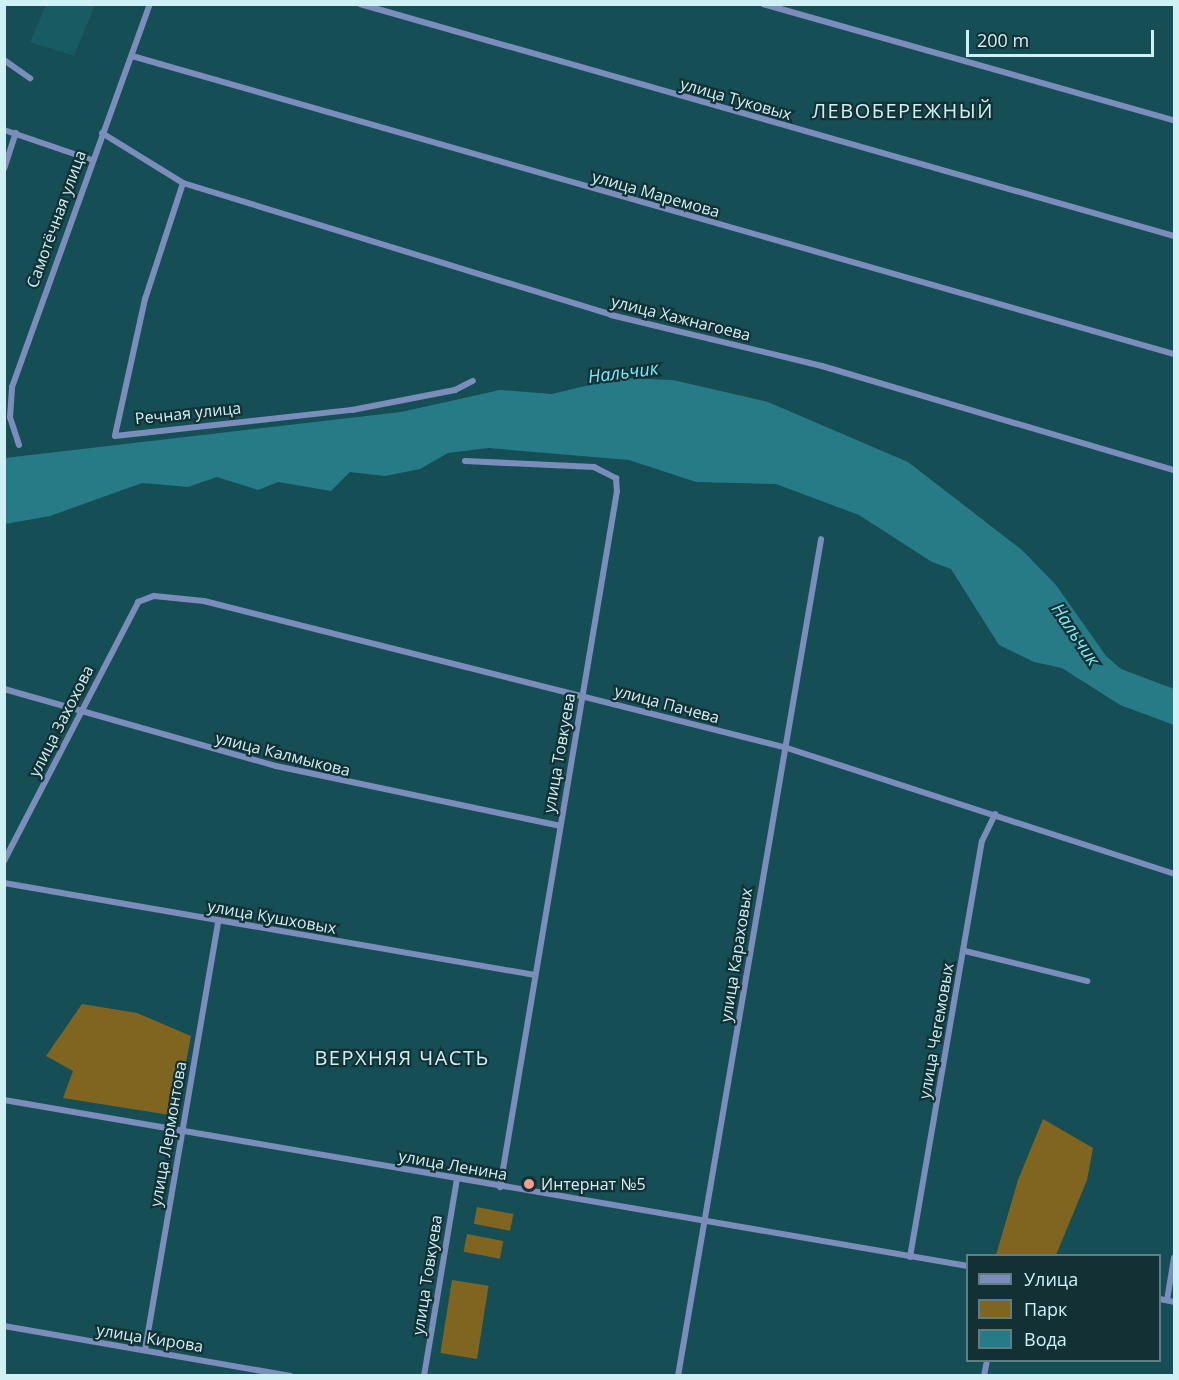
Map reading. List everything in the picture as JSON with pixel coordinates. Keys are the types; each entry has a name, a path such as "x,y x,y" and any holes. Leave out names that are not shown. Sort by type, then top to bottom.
{"street":[{"name":"Самотёчная улица","path":"19,445 10,417 12,387 150,4"},
{"name":"улица Туковых","path":"360,4 1174,236"},
{"path":"763,4 1174,120"},
{"name":"улица Маремова","path":"132,56 1174,354"},
{"path":"4,60 30,78"},
{"path":"4,130 92,160"},
{"path":"4,170 16,133"},
{"path":"102,133 183,183"},
{"name":"Речная улица","path":"183,183 145,298 115,436 352,410 455,390 473,381"},
{"name":"улица Хажнагоева","path":"183,183 611,315 822,366 1174,470"},
{"name":"улица Товкуева","path":"465,461 577,465 609,471 616,477 585,696 560,826 500,1186"},
{"name":"улица Караховых","path":"678,1376 821,539"},
{"name":"улица Пачева","path":"145,597 204,601 787,748 1174,874"},
{"name":"улица Захохова","path":"4,861 80,709 145,597"},
{"name":"улица Калмыкова","path":"4,689 348,784 560,826"},
{"name":"улица Чегемовых","path":"910,1257 965,951 982,841 995,814"},
{"name":"улица Кушховых","path":"4,884 535,975"},
{"name":"улица Лермонтова","path":"145,1350 218,922"},
{"path":"965,951 1087,981"},
{"name":"улица Ленина","path":"4,1100 966,1266"},
{"name":"улица Товкуева","path":"424,1376 456,1179"},
{"path":"1174,1258 1163,1300 1174,1302"},
{"name":"улица Кирова","path":"4,1326 291,1376"}],"shaded area":[{"path":"46,5 95,5 74,56 30,42"}],"green space":[{"path":"82,1004 137,1013 191,1036 176,1116 63,1098 73,1071 46,1056"},
{"path":"1043,1119 1093,1148 1087,1180 1056,1254 996,1254 1018,1180"},
{"path":"477,1207 513,1214 510,1231 474,1224"},
{"path":"467,1234 503,1241 500,1259 464,1252"},
{"path":"452,1280 489,1286 477,1359 440,1353"}],"water":[{"name":"Нальчик","path":"618,378 673,380 768,402 908,462 1022,550 1056,585 1106,656 1121,669 1174,689 1174,725 1120,705 1062,668 1034,662 999,645 951,569 932,562 859,515 776,484 696,482 629,460 488,448 448,453 420,469 385,476 350,472 331,491 278,482 258,490 217,477 188,487 142,483 50,516 5,524 5,458 401,412 500,390 552,394"}],"place":[{"name":"Интернат №5","path":"529,1184"}],"district":[{"name":"ЛЕВОБЕРЕЖНЫЙ","path":"903,110"},
{"name":"ВЕРХНЯЯ ЧАСТЬ","path":"402,1057"}]}
